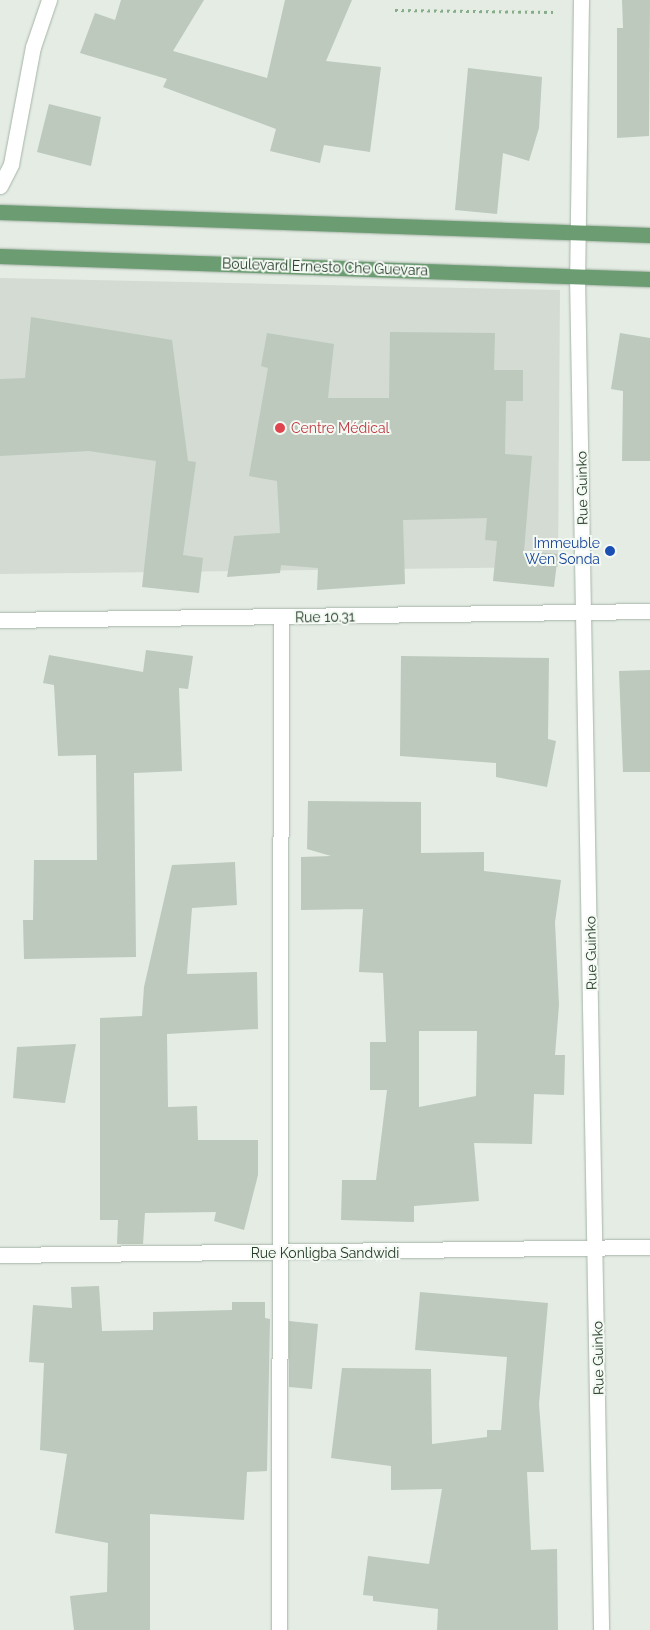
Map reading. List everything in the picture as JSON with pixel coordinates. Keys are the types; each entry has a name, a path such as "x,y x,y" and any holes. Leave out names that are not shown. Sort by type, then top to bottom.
{"main road":[{"path":"0,212 650,235"},
{"name":"Boulevard Ernesto Che Guevara","path":"0,256 650,279"}],"street":[{"path":"0,186 11,164 33,47 50,0"},
{"name":"Rue Guinko","path":"581,6 578,276 586,610 601,1630"},
{"name":"Rue 10.31","path":"0,620 281,618 586,610 650,611"},
{"path":"279,1630 283,1254 281,618"},
{"name":"Rue Konligba Sandwidi","path":"0,1255 596,1251 650,1248"}],"path":[{"path":"395,10 581,6"}],"shaded area":[{"name":"Centre Médical","path":"0,278 560,290 558,567 0,574"}],"building":[{"path":"121,0 204,0 173,51 267,78 285,0 352,0 326,61 381,67 370,152 324,145 320,163 270,151 276,129 163,87 167,79 80,53 95,13 115,20"},
{"path":"622,0 650,0 649,136 617,138 617,28 623,28"},
{"path":"468,68 542,77 539,128 529,161 503,153 497,214 455,210"},
{"path":"49,104 101,117 91,166 37,152"},
{"path":"31,317 172,340 188,461 196,462 183,555 203,558 199,593 142,587 156,461 89,451 0,456 0,379 25,378"},
{"path":"390,332 495,333 494,370 523,370 523,401 506,401 505,454 532,456 524,551 558,554 554,587 493,581 497,541 485,540 487,518 403,520 405,584 317,590 318,568 281,565 280,573 227,577 234,536 280,533 277,481 249,476 268,368 261,366 267,333 334,344 328,398 389,398"},
{"path":"620,333 650,338 650,461 622,461 623,391 611,389"},
{"path":"146,650 193,656 188,689 179,688 182,771 134,773 136,957 24,959 23,920 33,920 34,860 97,860 96,755 58,756 54,685 43,683 49,655 143,672"},
{"path":"401,656 549,658 548,739 556,741 547,787 496,777 496,763 400,756"},
{"path":"650,670 650,772 623,772 619,671"},
{"path":"308,801 421,802 421,853 484,852 484,871 561,880 555,922 559,1005 555,1055 565,1055 564,1095 534,1094 532,1144 474,1143 479,1201 414,1206 414,1222 341,1220 342,1180 376,1180 387,1090 370,1090 370,1042 386,1042 383,973 359,972 363,909 301,910 301,857 331,856 307,849","holes":["419,1031 477,1031 476,1096 419,1107"]},
{"path":"235,862 237,905 192,908 187,974 257,972 258,1029 167,1034 168,1107 197,1106 198,1140 258,1140 258,1175 244,1230 214,1221 216,1212 145,1213 143,1244 117,1244 118,1220 100,1220 100,1018 142,1016 144,987 172,865"},
{"path":"76,1044 65,1103 13,1098 17,1047"},
{"path":"99,1286 102,1331 153,1330 153,1312 232,1310 232,1302 265,1302 265,1318 270,1319 267,1471 247,1472 244,1520 150,1514 150,1630 74,1630 70,1596 107,1592 108,1543 55,1533 67,1454 40,1450 44,1363 29,1362 33,1305 72,1308 71,1287"},
{"path":"420,1292 548,1303 539,1404 544,1472 527,1472 531,1550 557,1549 558,1630 437,1630 438,1609 373,1601 373,1596 363,1595 368,1556 429,1564 442,1489 391,1490 391,1466 331,1458 342,1368 431,1369 432,1444 487,1437 487,1430 501,1430 507,1357 415,1350"},
{"path":"289,1321 318,1324 312,1389 289,1387"}],"place":[{"name":"Centre Médical","path":"280,428"},
{"name":"Immeuble Wen Sonda","path":"610,551"}]}
